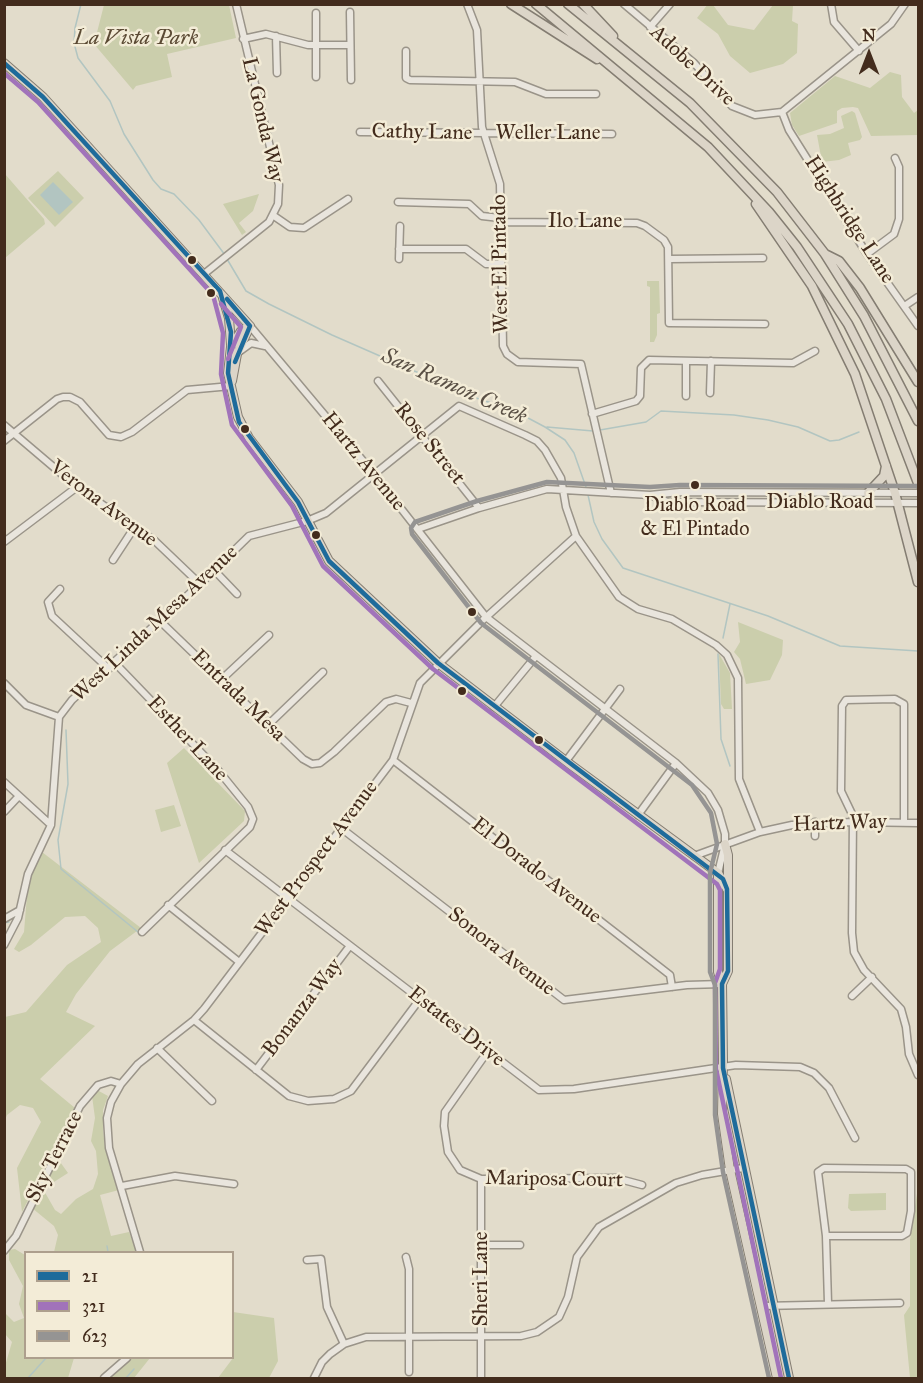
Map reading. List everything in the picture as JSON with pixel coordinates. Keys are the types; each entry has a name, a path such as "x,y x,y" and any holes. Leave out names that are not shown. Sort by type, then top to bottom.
{"highway":[{"path":"511,4 585,54 612,67"},
{"path":"536,4 708,147 797,247 848,324 886,399 918,483"},
{"path":"568,4 690,104 777,192 825,254 864,316 918,421"},
{"path":"583,4 623,48"},
{"path":"750,193 761,213 799,264 837,333 861,389 886,465 918,582"},
{"path":"825,254 839,261 846,270 892,338 918,382"},
{"path":"868,493 884,476 886,465"}],"main road":[{"path":"6,68 43,97 250,326 241,331 228,373 242,427 292,493 329,561 438,663 718,873 727,889"},
{"path":"220,291 229,318 234,350"},
{"path":"722,984 728,970 728,855 726,844"},
{"path":"718,873 718,972 722,984 722,1114 730,1170 777,1378"},
{"path":"723,1068 789,1378"}],"street":[{"name":"La Gonda Way","path":"236,4 279,185 278,204 274,216"},
{"name":"West El Pintado","path":"467,4 477,30 480,114 484,134 498,172 501,337 507,354 518,362 581,364 611,493"},
{"name":"Adobe Drive","path":"624,4 694,63 732,106 755,116 782,112"},
{"path":"650,27 669,4"},
{"path":"831,4 834,22 859,51"},
{"path":"782,112 891,24 905,4"},
{"path":"350,12 351,80"},
{"path":"316,13 316,77"},
{"path":"243,39 266,34 315,45 350,45"},
{"path":"276,36 278,73"},
{"path":"406,51 406,78 515,82 546,94 596,94"},
{"name":"Highbridge Lane","path":"782,112 789,130 867,254 906,305 918,326"},
{"name":"Cathy Lane","path":"360,132 484,134"},
{"name":"Weller Lane","path":"484,134 612,134"},
{"path":"867,254 894,234 899,219 899,167 895,158"},
{"path":"204,274 274,216 290,226 304,228 348,199"},
{"path":"399,202 463,203 472,206 482,216 500,220"},
{"name":"Ilo Lane","path":"500,220 637,223 663,240 668,247 670,259"},
{"path":"399,259 400,226"},
{"path":"399,249 466,249 486,264 501,264"},
{"path":"763,258 670,259 669,323 765,324"},
{"path":"906,305 918,297"},
{"name":"Hartz Avenue","path":"250,326 374,474 486,617 676,763 708,793 722,821 726,844"},
{"path":"234,350 252,343 268,347"},
{"path":"593,416 636,401 640,396 641,368 644,362 793,363 815,351"},
{"path":"686,361 686,396"},
{"path":"710,393 711,361"},
{"name":"Rose Street","path":"378,381 479,508"},
{"path":"4,441 57,399 67,396 80,402 109,435 127,435 187,390 231,386"},
{"name":"West Linda Mesa Avenue","path":"4,945 20,910 28,874 51,825 59,717 72,700 109,669 249,536 326,513 459,406 537,441 551,458 564,489"},
{"name":"Verona Avenue","path":"4,425 77,487 155,542 200,584"},
{"path":"4,542 77,487"},
{"path":"564,489 566,507 576,536 619,597 638,609 670,618 699,634 724,651 731,660 738,678 739,779 760,832"},
{"name":"Diablo Road","path":"418,529 537,491 564,489 650,495 680,492 918,493"},
{"name":"Diablo Road","path":"650,495 668,502 918,503"},
{"path":"113,560 134,528"},
{"name":"West Prospect Avenue","path":"121,1084 157,1048 194,1020 393,760 417,687 438,663 486,617 576,536"},
{"path":"214,570 237,594"},
{"path":"60,589 48,602 52,616 109,669"},
{"name":"Entrada Mesa","path":"160,621 303,759 312,764 320,763 386,702 396,699 411,703"},
{"path":"222,679 269,635"},
{"path":"494,707 536,656"},
{"name":"Esther Lane","path":"115,663 218,770 248,807 253,819 250,827 225,850"},
{"path":"269,724 323,672"},
{"path":"4,683 26,705 59,717"},
{"path":"566,761 620,689"},
{"path":"904,822 905,710 900,701 850,699 842,706 842,791 845,803 852,811 853,822 853,942 858,962 901,1009 909,1054 918,1075"},
{"name":"El Dorado Avenue","path":"393,760 670,975 672,987"},
{"path":"638,815 676,763"},
{"path":"4,782 51,825"},
{"path":"4,812 19,796"},
{"path":"815,822 815,836"},
{"name":"Hartz Way","path":"694,856 760,832 815,822 918,824"},
{"name":"Sonora Avenue","path":"341,828 564,1000 672,987 722,984"},
{"path":"718,873 726,844"},
{"path":"142,932 225,850"},
{"name":"Estates Drive","path":"225,850 530,1085 544,1092 736,1065 789,1066 814,1073 829,1088 855,1138"},
{"path":"168,905 238,961"},
{"path":"4,919 20,910"},
{"name":"Bonanza Way","path":"256,1070 349,946"},
{"path":"852,996 872,977"},
{"path":"194,1020 296,1099 308,1101 342,1097 351,1091 420,999"},
{"path":"157,1048 212,1101"},
{"name":"Mariposa Court","path":"488,1051 450,1102 444,1117 447,1148 453,1162 464,1173 480,1179 616,1178 642,1185"},
{"name":"Sky Terrace","path":"4,1251 16,1236 80,1106 98,1085 111,1081 121,1084"},
{"path":"121,1084 111,1102 107,1131 109,1148 140,1251"},
{"path":"314,1378 322,1362 344,1344 366,1336 530,1335 559,1317 568,1297 571,1274 577,1257 599,1227 676,1184 702,1175 743,1168"},
{"path":"826,1236 902,1236 907,1233 910,1229 912,1175 906,1169 824,1168 817,1174 826,1236 828,1303"},
{"path":"122,1186 175,1176 234,1184"},
{"name":"Sheri Lane","path":"480,1179 482,1378"},
{"path":"482,1245 520,1245"},
{"path":"406,1257 409,1269 409,1372"},
{"path":"307,1260 321,1259 327,1307 344,1344"},
{"path":"762,1306 900,1303"},
{"path":"104,1378 126,1359"}],"green space":[{"path":"708,4 713,5 728,25 754,30 773,5 793,5 792,21 798,24 797,53 783,64 750,73 730,56 718,34 697,18"},
{"name":"La Vista Park","path":"104,5 229,5 236,38 167,54 172,77 136,86 133,90 94,44"},
{"path":"890,72 901,75 902,97 914,113 918,110 918,135 871,136 858,108 853,107 837,111 837,123 799,136 792,125 790,113 835,76 870,88"},
{"path":"852,111 855,113 862,137 860,140 848,143 851,155 839,160 822,162 817,135 830,134 844,128 841,116"},
{"path":"58,171 84,198 55,227 28,198"},
{"path":"5,174 44,219 45,224 5,258"},
{"path":"259,194 253,211 239,223 246,232 242,235 223,204"},
{"path":"647,281 659,281 660,313 657,314 657,335 654,342 650,342 650,287 647,286"},
{"path":"738,622 783,640 782,655 770,680 746,684 740,659 734,652 740,642"},
{"path":"719,654 730,673 732,709 724,709 721,704"},
{"path":"184,748 245,811 244,821 199,863 167,763"},
{"path":"174,805 181,826 161,832 155,810"},
{"path":"42,852 141,928 110,951 76,994 66,1012 95,1026 40,1079 75,1108 22,1212 17,1168 41,1122 33,1108 20,1105 7,1115 5,1120 5,1017 26,1012 67,965 101,942 98,928 85,916 65,917 31,945 19,952 14,949 24,932 28,883"},
{"path":"97,1090 108,1096 103,1110 105,1148 119,1190 100,1195 111,1236 129,1232 137,1251 54,1251 58,1235 54,1226 32,1208 46,1177 58,1159 68,1173 43,1189 55,1210 61,1214 76,1199 93,1189 98,1174 96,1151 91,1141 95,1118 92,1096"},
{"path":"918,1187 918,1378 910,1378 904,1315 910,1306 910,1240"},
{"path":"886,1193 886,1210 851,1211 848,1208 849,1194"},
{"path":"15,1249 24,1254 24,1318 19,1304 23,1286 9,1260 9,1250"},
{"path":"234,1312 274,1318 278,1361 269,1378 218,1378 234,1359"},
{"path":"5,1313 14,1322 24,1318 24,1359 74,1359 68,1378 5,1378 5,1366 12,1342 5,1334"},
{"path":"130,1359 149,1359 134,1378 109,1378"}],"shaded area":[{"path":"53,182 73,202 59,215 40,195"}],"waterway":[{"name":"San Ramon Creek","path":"81,4 74,43 78,58 110,101 124,134 153,180 161,189 174,194 199,220 225,255"},
{"name":"San Ramon Creek","path":"227,259 246,291 269,304 332,335 476,398 513,410 545,427 565,440 574,453 587,490"},
{"path":"600,430 646,422 661,411 734,415 768,420 798,427 830,441 859,432"},
{"path":"547,427 593,431"},
{"name":"San Ramon Creek","path":"588,495 594,522 602,539 623,568 768,616 840,646 918,651"},
{"path":"723,638 730,604"},
{"path":"718,654 721,739 730,766"},
{"path":"66,730 68,784 58,840 61,869 138,932"},
{"path":"4,923 9,922"},
{"path":"107,1246 108,1251"},
{"path":"28,1378 45,1359"},
{"path":"126,1378 134,1369"}],"transit line":[{"name":"21","path":"4,63 43,97 220,291 231,332 228,373 239,422 298,502 329,561 438,663 723,879 727,889 728,971 722,984 723,1068 789,1378"},
{"name":"321","path":"4,73 38,102 213,295 223,333 221,374 232,425 292,506 323,566 433,669 717,884 720,890 720,969 715,983 716,1069 781,1378"},
{"name":"21","path":"227,299 250,326 235,362"},
{"name":"321","path":"221,304 241,327 228,359"},
{"name":"623","path":"769,1378 723,1172 715,1115 715,985 710,972 710,873 717,844 711,813 692,785 481,623 412,534 411,528 415,522 477,501 547,482 650,487 680,485 918,486"}],"place":[{"name":"Diablo Road & El Pintado","path":"695,485"}]}
